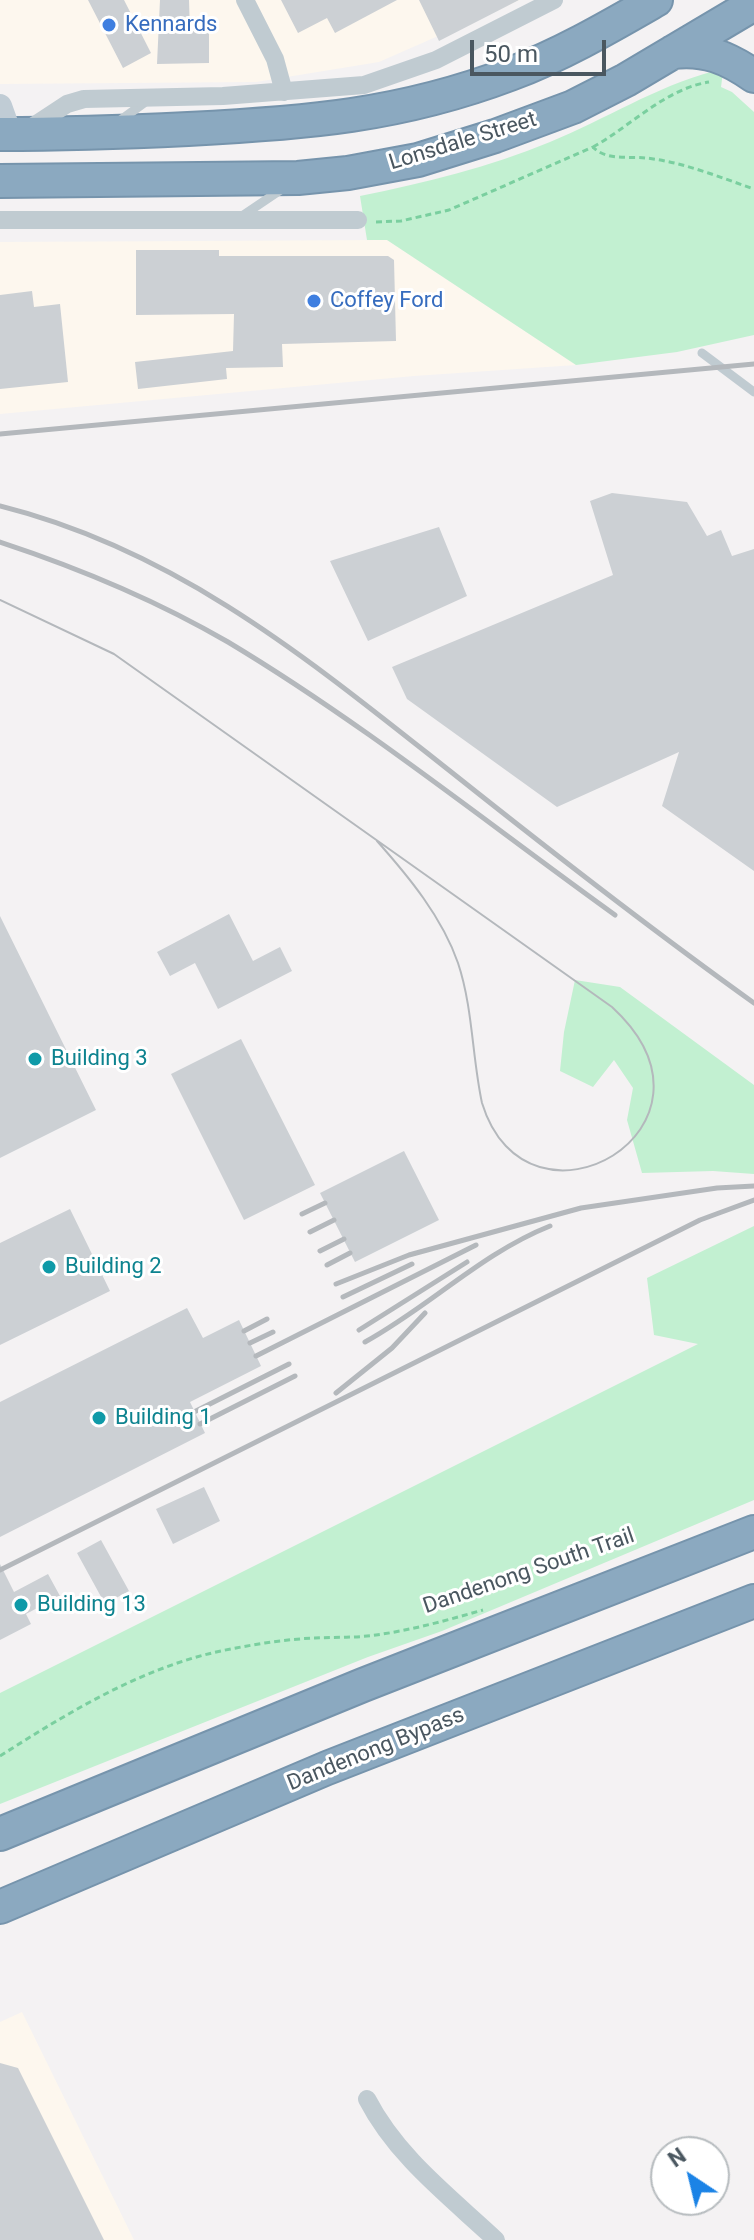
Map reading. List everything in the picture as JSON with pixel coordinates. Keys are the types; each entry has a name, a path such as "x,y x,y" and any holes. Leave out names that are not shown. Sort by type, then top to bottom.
{"highway":[{"path":"9,169 102,133 301,123 396,108 481,84 533,64 656,0"},
{"name":"Lonsdale Street","path":"9,169 298,178 348,173 418,160 573,107 626,80 754,4"},
{"path":"673,52 715,54 754,76"},
{"path":"0,1834 363,1685 754,1532"},
{"name":"Dandenong Bypass","path":"0,1907 327,1768 754,1601"}],"street":[{"path":"245,0 275,59 284,92"},
{"path":"9,169 78,100 284,92 364,85 449,54 550,1"},
{"path":"9,169 237,220 358,220"},
{"path":"367,2099 382,2128 411,2161 496,2240"}],"lane":[{"path":"102,133 151,98"},
{"path":"237,220 298,178"},
{"path":"702,353 754,392"}],"path":[{"path":"378,222 401,221 449,210 593,147 656,105 696,85 713,81"},
{"path":"593,147 605,155 647,158 680,165 754,189"},
{"name":"Dandenong South Trail","path":"0,1756 96,1698 168,1665 235,1648 311,1638 374,1636 485,1609"}],"shaded area":[{"path":"0,0 520,0 379,62 256,82 0,84"},
{"path":"387,240 576,365 414,376 0,414 0,242"},
{"path":"22,2012 134,2240 0,2240 0,2022"}],"green space":[{"path":"714,71 723,72 721,87 732,92 754,112 754,335 677,352 576,365 387,240 367,240 360,196 456,174 527,151 671,86"},
{"path":"575,980 620,987 754,1085 754,1174 713,1171 642,1173 627,1120 633,1088 614,1060 593,1087 560,1071"},
{"path":"754,1226 754,1500 442,1631 368,1657 0,1804 0,1693 698,1344 654,1335 647,1278"}],"building":[{"path":"88,0 124,0 151,53 123,68"},
{"path":"160,0 189,0 190,31 209,31 209,63 157,64"},
{"path":"281,0 397,0 335,33 327,18 298,33"},
{"path":"419,0 519,0 439,41"},
{"name":"Coffey Ford","path":"136,250 219,250 219,256 388,256 394,260 396,341 282,344 283,367 226,368 227,379 138,389 135,362 233,351 234,314 136,315"},
{"path":"32,291 34,307 60,304 68,382 0,389 0,295"},
{"path":"612,493 687,502 707,536 721,530 732,556 754,549 754,871 662,806 679,752 557,807 407,699 392,667 613,575 590,501"},
{"path":"439,527 467,596 368,641 330,561"},
{"path":"229,914 253,961 280,947 292,971 218,1009 195,963 170,976 157,952"},
{"name":"Building 3","path":"0,916 96,1110 0,1158"},
{"path":"241,1039 315,1185 244,1220 171,1074"},
{"path":"404,1151 439,1220 355,1262 320,1193"},
{"name":"Building 2","path":"70,1209 110,1291 0,1345 0,1243"},
{"name":"Building 1","path":"187,1308 203,1338 239,1320 261,1366 190,1402 205,1433 0,1537 0,1402"},
{"path":"204,1487 220,1521 173,1544 156,1509"},
{"path":"101,1540 129,1591 105,1604 77,1553"},
{"name":"Building 13","path":"0,1564 14,1592 48,1574 60,1596 26,1614 31,1624 0,1640"},
{"path":"0,2063 18,2068 104,2240 0,2240"}],"tram line":[{"path":"0,600 114,654 612,1007 646,1052 653,1094 640,1129 613,1156 577,1169 540,1167 506,1146 482,1103 467,997 451,946 424,898 377,841"}],"railway":[{"path":"0,434 754,364"},
{"path":"0,506 65,526 127,551 186,581 242,615 349,692 603,891 754,1003"},
{"path":"0,542 117,586 228,642 376,740 615,915"},
{"path":"336,1284 409,1255 581,1208 717,1188 754,1186"},
{"path":"0,1570 700,1220 754,1200"},
{"path":"302,1214 325,1203"},
{"path":"310,1232 334,1220"},
{"path":"365,1342 478,1265 550,1226"},
{"path":"320,1251 344,1239"},
{"path":"256,1356 476,1245"},
{"path":"327,1265 350,1253"},
{"path":"359,1330 467,1262"},
{"path":"343,1297 412,1264"},
{"path":"336,1393 392,1348 425,1313"},
{"path":"244,1331 267,1319"},
{"path":"250,1343 273,1332"},
{"path":"194,1412 289,1364"},
{"path":"200,1424 295,1376"}],"place":[{"name":"Kennards","path":"109,25"},
{"name":"Coffey Ford","path":"314,301"},
{"name":"Building 3","path":"35,1059"},
{"name":"Building 2","path":"49,1267"},
{"name":"Building 1","path":"99,1418"},
{"name":"Building 13","path":"21,1605"}]}
